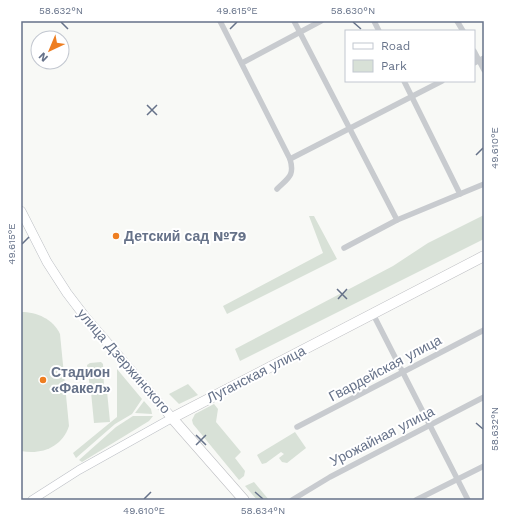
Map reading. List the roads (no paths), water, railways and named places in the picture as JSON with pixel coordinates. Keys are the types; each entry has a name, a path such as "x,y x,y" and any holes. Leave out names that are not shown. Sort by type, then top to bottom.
{"highway":[{"name":"Луганская улица","path":"172,418 484,256"},
{"name":"улица Дзержинского","path":"172,418 244,500"}],"main road":[{"name":"улица Дзержинского","path":"21,211 47,262 67,293 91,324 172,418"},
{"name":"Луганская улица","path":"32,500 79,470 172,418"}],"street":[{"path":"220,21 290,159 293,169 291,174 278,189"},
{"path":"294,21 397,220"},
{"path":"242,63 321,21"},
{"path":"374,21 378,30"},
{"path":"457,21 462,30"},
{"path":"479,60 484,70"},
{"path":"404,82 460,194"},
{"path":"290,159 440,82"},
{"path":"344,248 397,220 484,184"},
{"path":"373,314 468,500"},
{"name":"Гвардейская улица","path":"297,427 484,330"},
{"name":"Урожайная улица","path":"292,500 330,477 484,397"},
{"path":"416,500 484,466"}],"place":[{"name":"Детский сад №79","path":"116,236"},
{"name":"Стадион «Факел»","path":"43,380"}]}
